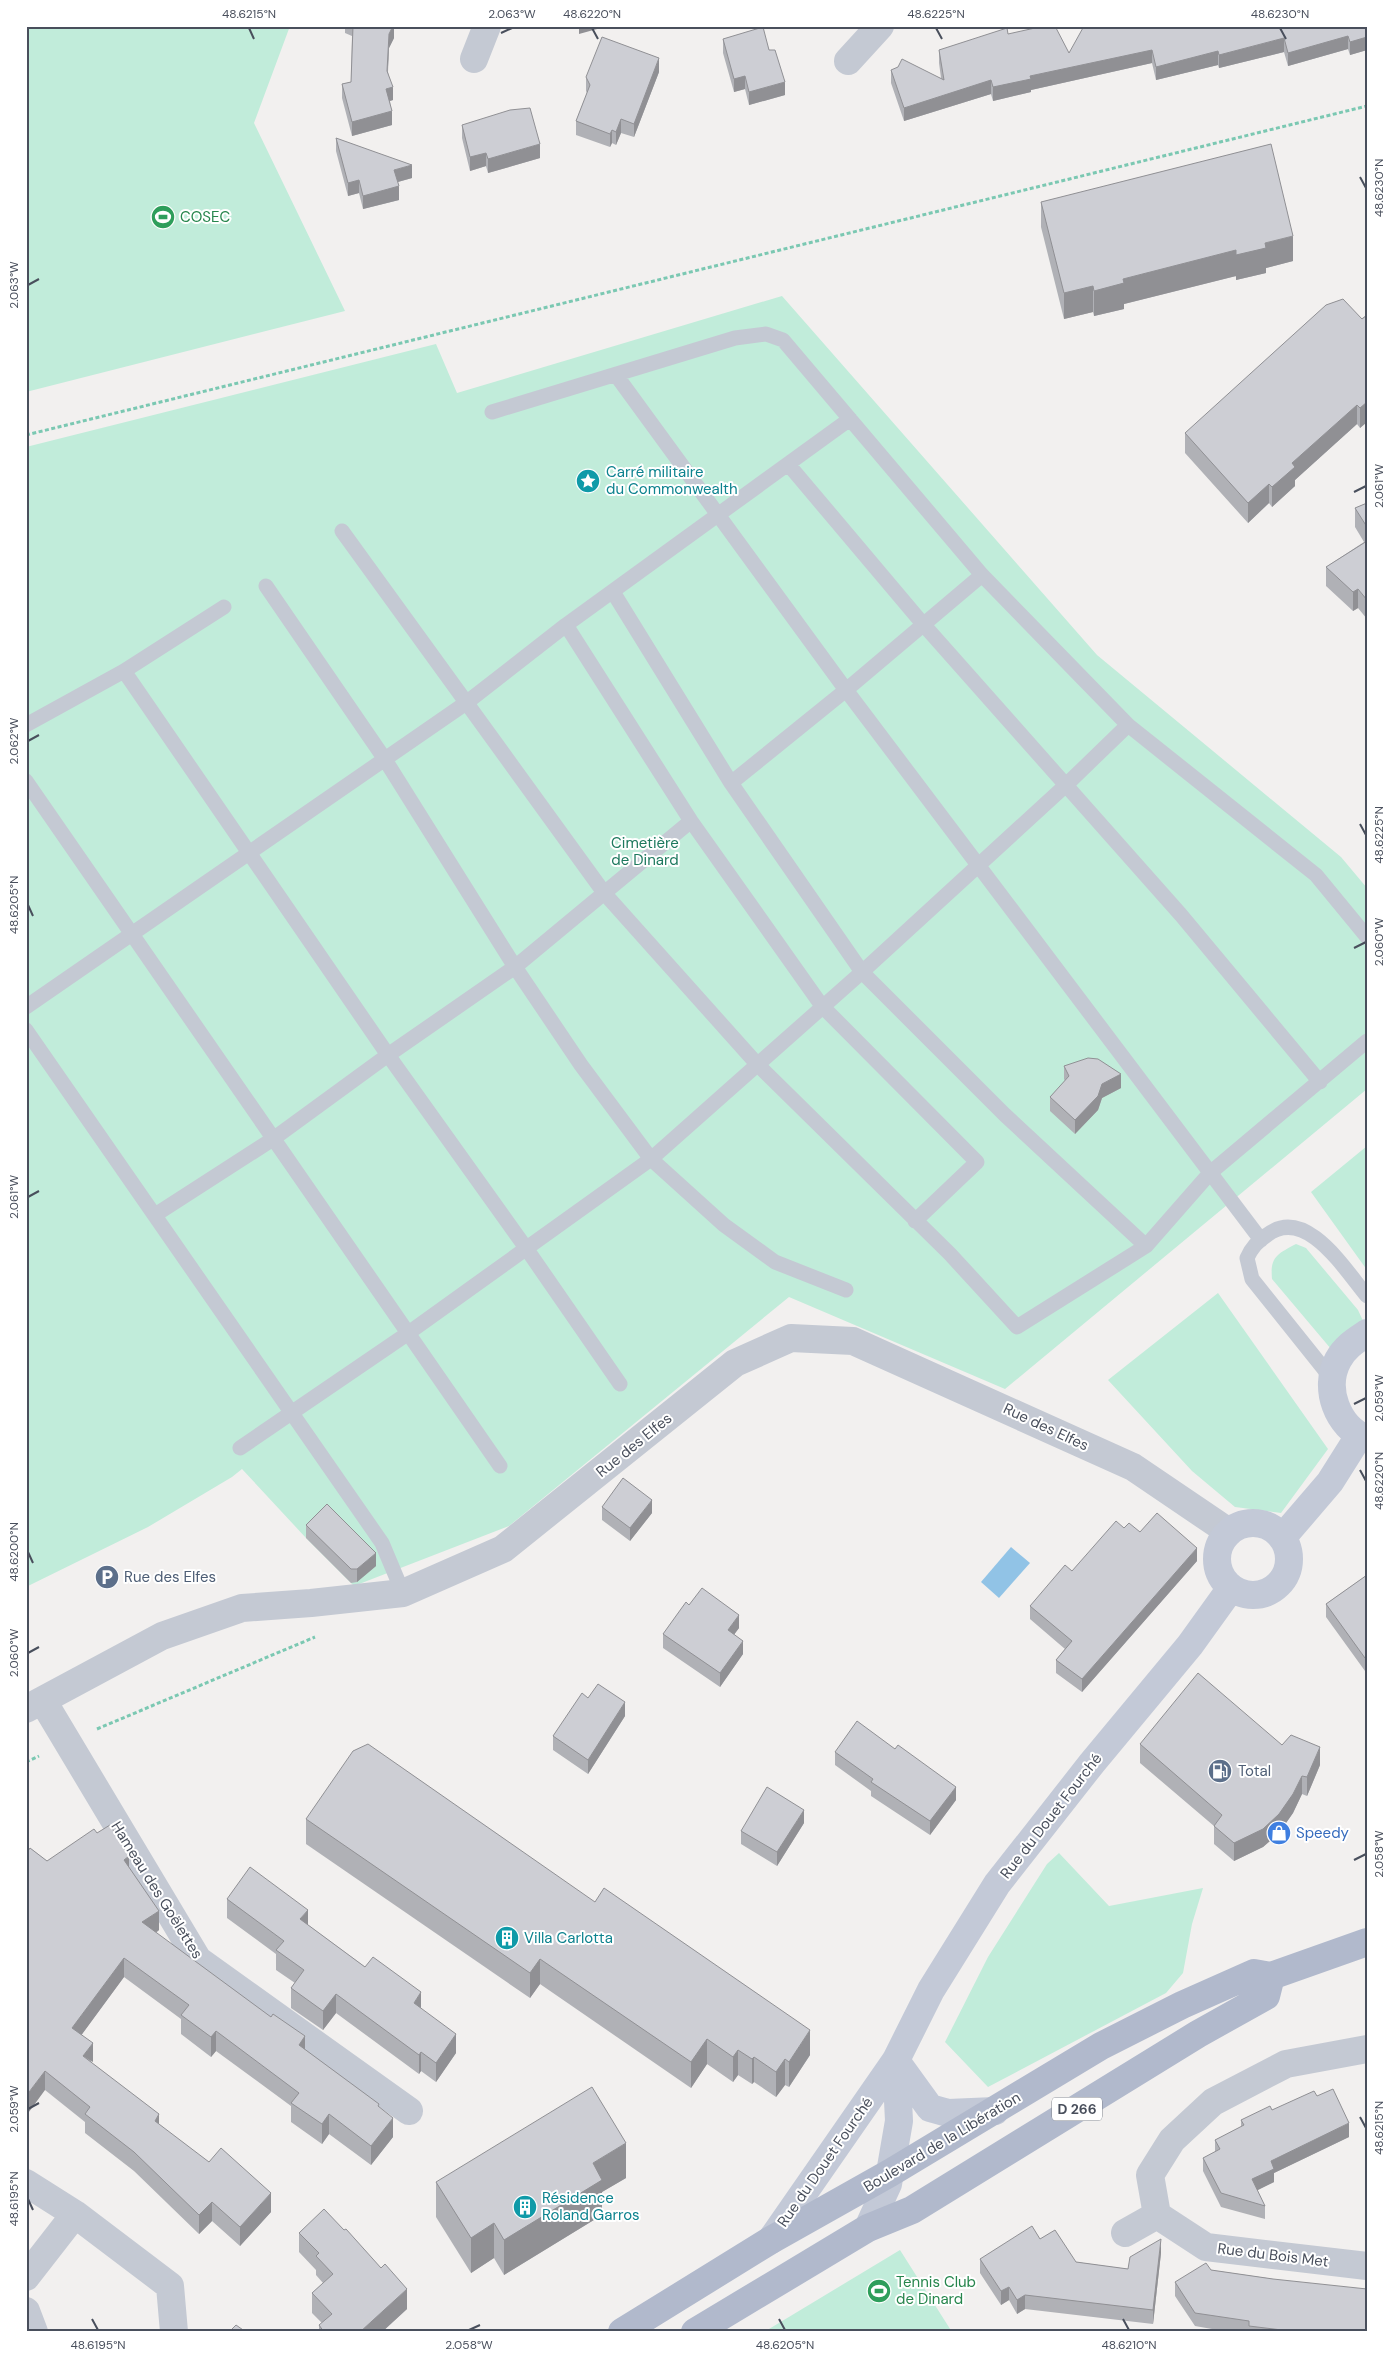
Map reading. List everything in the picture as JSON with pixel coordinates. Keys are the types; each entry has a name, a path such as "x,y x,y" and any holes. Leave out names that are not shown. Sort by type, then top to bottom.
{"main road":[{"path":"1282,1538 1330,1482 1363,1437 1340,1418 1333,1398 1332,1379 1338,1360 1350,1344 1367,1333"},
{"path":"1249,1524 1261,1524 1273,1529 1282,1538 1287,1549 1288,1565 1284,1577 1266,1593 1253,1595 1241,1593 1231,1588 1222,1578 1218,1567 1217,1554 1221,1542 1229,1532 1237,1527 1249,1524"},
{"name":"Rue du Douet Fourché","path":"772,2240 896,2060 932,1990 997,1884 1092,1762 1190,1645 1231,1588"},
{"name":"Boulevard de la Libération","path":"622,2332 772,2240 890,2173 1101,2046 1182,2004 1254,1973 1271,1976 1367,1942"},
{"name":"D 266","path":"695,2332 868,2228 912,2210 1198,2034 1266,1996 1271,1976"},
{"path":"896,2060 930,2108 948,2113 995,2111"},
{"name":"Rue du Douet Fourché","path":"868,2228 888,2184 899,2121 896,2060"}],"street":[{"path":"474,59 487,26"},
{"path":"848,61 880,26"},
{"name":"Rue des Elfes","path":"34,1705 162,1636 242,1608 404,1593 503,1549 735,1364 791,1338 853,1341 1133,1468 1229,1532"},
{"name":"Hameau des Goëlettes","path":"34,1705 67,1742 198,1960 410,2111"},
{"path":"1125,2233 1157,2215 1150,2175 1172,2140 1213,2102 1286,2064 1367,2049"},
{"path":"26,2183 75,2214 170,2286 174,2332"},
{"path":"26,2277 75,2214"},
{"name":"Rue du Bois Met","path":"1157,2215 1206,2247 1367,2266"},
{"path":"26,2311 34,2332"}],"lane":[{"path":"492,412 735,338 766,334 783,340 982,575 1128,725 1316,875 1367,937"},
{"path":"616,375 846,690 1261,1240"},
{"path":"26,1007 466,703 566,625 850,419"},
{"path":"788,464 923,624 1181,914 1320,1082"},
{"path":"342,531 604,894 757,1064 915,1221 1017,1327 1146,1246 1210,1173 1367,1042"},
{"path":"731,783 846,690 982,575"},
{"path":"266,586 384,758 514,968 581,1065 651,1159 724,1225 775,1262 846,1290"},
{"path":"613,592 731,783 862,972 1005,1115 1146,1246"},
{"path":"26,725 124,671 224,607"},
{"path":"566,625 691,822 822,1006 977,1162 915,1221"},
{"path":"124,671 388,1055 526,1248 620,1384"},
{"path":"240,1448 408,1334 651,1159 979,866 1128,725"},
{"path":"26,781 500,1466"},
{"path":"155,1215 273,1139 388,1055 514,968 691,822"},
{"path":"26,1030 294,1413 382,1543 404,1593"},
{"path":"1332,1379 1252,1279 1247,1258 1255,1244 1277,1228 1288,1226 1306,1232 1323,1242 1367,1296"}],"path":[{"path":"26,435 1367,106"},
{"path":"26,1762 67,1742 322,1634"}],"green space":[{"name":"COSEC","path":"26,26 290,26 254,123 345,311 26,392"},
{"name":"Cimetière de Dinard","path":"782,296 1097,655 1341,857 1367,888 1367,1089 1005,1389 789,1297 509,1526 354,1586 242,1469 232,1477 148,1527 26,1587 26,447 436,344 457,393"},
{"path":"1367,1146 1367,1270 1311,1192"},
{"path":"1296,1244 1306,1248 1358,1310 1364,1323 1331,1349 1272,1279 1272,1266 1276,1257"},
{"path":"1218,1293 1328,1449 1281,1513 1235,1507 1192,1471 1108,1380"},
{"path":"1059,1853 1109,1906 1203,1888 1192,1924 1183,1973 1166,1993 988,2087 945,2042 988,1957 1047,1864"},
{"name":"Tennis Club de Dinard","path":"900,2250 952,2332 764,2332"}],"water":[{"path":"1011,1547 1030,1563 999,1598 981,1582"}],"building":[{"path":"353,26 393,26 389,34 387,71 393,87 386,89 392,111 352,122 342,84 351,82"},
{"path":"1044,26 1055,26 1069,53 1084,26 1367,26 1367,37 1350,42 1348,36 1288,53 1284,38 1219,55 1218,51 1156,67 1152,50 1030,76 1031,79 993,87 991,80 904,108 891,70 898,67 902,59 944,80 939,50 1007,28 1008,34"},
{"path":"763,27 769,50 775,50 785,82 749,92 745,76 734,79 723,39"},
{"path":"602,37 659,58 634,124 621,119 616,132 612,130 610,134 576,121 590,85 586,77"},
{"path":"530,108 540,144 488,159 486,153 470,157 462,125 510,110"},
{"path":"336,138 412,165 394,170 399,186 363,196 359,180 348,183"},
{"path":"1271,144 1293,236 1265,243 1266,248 1236,255 1236,250 1123,279 1124,283 1094,291 1093,286 1064,293 1041,202"},
{"path":"1343,299 1362,319 1367,315 1367,402 1360,408 1357,405 1292,463 1295,467 1272,487 1269,484 1248,503 1185,433 1326,305"},
{"path":"1367,503 1367,527 1355,508"},
{"path":"1367,541 1367,600 1358,589 1353,592 1326,567"},
{"path":"1088,1058 1098,1059 1121,1074 1102,1084 1098,1096 1075,1120 1050,1097 1069,1076 1064,1066"},
{"path":"623,1478 652,1500 630,1528 602,1507"},
{"path":"327,1504 376,1553 357,1569 351,1569 306,1525"},
{"path":"1157,1513 1197,1548 1082,1679 1056,1660 1072,1641 1030,1606 1065,1565 1072,1571 1116,1521 1124,1528 1129,1523 1140,1532"},
{"path":"1367,1575 1367,1657 1365,1658 1326,1604"},
{"path":"702,1588 739,1615 728,1630 743,1641 720,1673 663,1634 686,1602 689,1605"},
{"name":"Total","path":"1198,1673 1282,1745 1291,1735 1320,1747 1307,1777 1302,1776 1293,1794 1279,1814 1263,1829 1234,1843 1214,1826 1222,1815 1140,1744"},
{"path":"598,1684 625,1702 588,1760 553,1736 582,1693 588,1698"},
{"path":"857,1721 895,1749 898,1745 956,1787 930,1821 871,1782 873,1779 835,1752"},
{"name":"Villa Carlotta","path":"368,1744 595,1902 604,1888 810,2030 789,2062 785,2059 776,2072 754,2057 752,2059 738,2050 733,2057 707,2039 691,2062 540,1959 530,1973 306,1819 353,1751"},
{"path":"767,1787 804,1810 777,1852 741,1831"},
{"path":"110,1825 129,1856 124,1860 159,1911 142,1922 271,2017 273,2014 305,2036 299,2045 379,2104 378,2106 393,2118 371,2146 329,2114 322,2124 291,2103 299,2093 216,2031 211,2037 181,2015 189,2005 124,1958 72,2028 93,2043 83,2056 159,2114 155,2121 209,2162 221,2148 271,2193 240,2227 212,2202 199,2215 134,2152 85,2114 90,2107 45,2071 26,2096 26,1854 30,1848 47,1861 94,1829 97,1833"},
{"path":"250,1867 308,1910 300,1919 365,1967 373,1957 421,1992 414,2003 456,2034 436,2063 421,2052 419,2055 336,1994 323,2011 291,1988 304,1970 276,1950 284,1941 227,1899"},
{"path":"592,2087 626,2143 593,2163 602,2180 504,2240 494,2223 471,2238 436,2182"},
{"path":"1333,2089 1349,2123 1271,2161 1274,2169 1252,2179 1265,2206 1221,2193 1203,2158 1220,2149 1215,2140 1244,2125 1241,2120 1270,2106 1272,2110 1314,2091 1317,2096"},
{"path":"324,2209 344,2230 346,2229 381,2268 385,2264 407,2289 360,2332 324,2332 319,2325 332,2314 312,2293 333,2274 316,2256 319,2253 299,2233"},
{"path":"1032,2226 1040,2239 1055,2230 1076,2262 1128,2269 1130,2257 1161,2239 1153,2310 1025,2295 1017,2300 1009,2287 1001,2291 980,2259"},
{"path":"1206,2263 1211,2270 1367,2289 1367,2332 1298,2332 1249,2326 1249,2321 1195,2313 1175,2282"},
{"path":"236,2325 246,2332 229,2332"}],"place":[{"name":"COSEC","path":"163,217"},
{"name":"Carré militaire du Commonwealth","path":"588,481"},
{"name":"Rue des Elfes","path":"107,1577"},
{"name":"Total","path":"1220,1771"},
{"name":"Speedy","path":"1279,1833"},
{"name":"Villa Carlotta","path":"507,1938"},
{"name":"Résidence Roland Garros","path":"525,2207"},
{"name":"Tennis Club de Dinard","path":"879,2291"}]}
